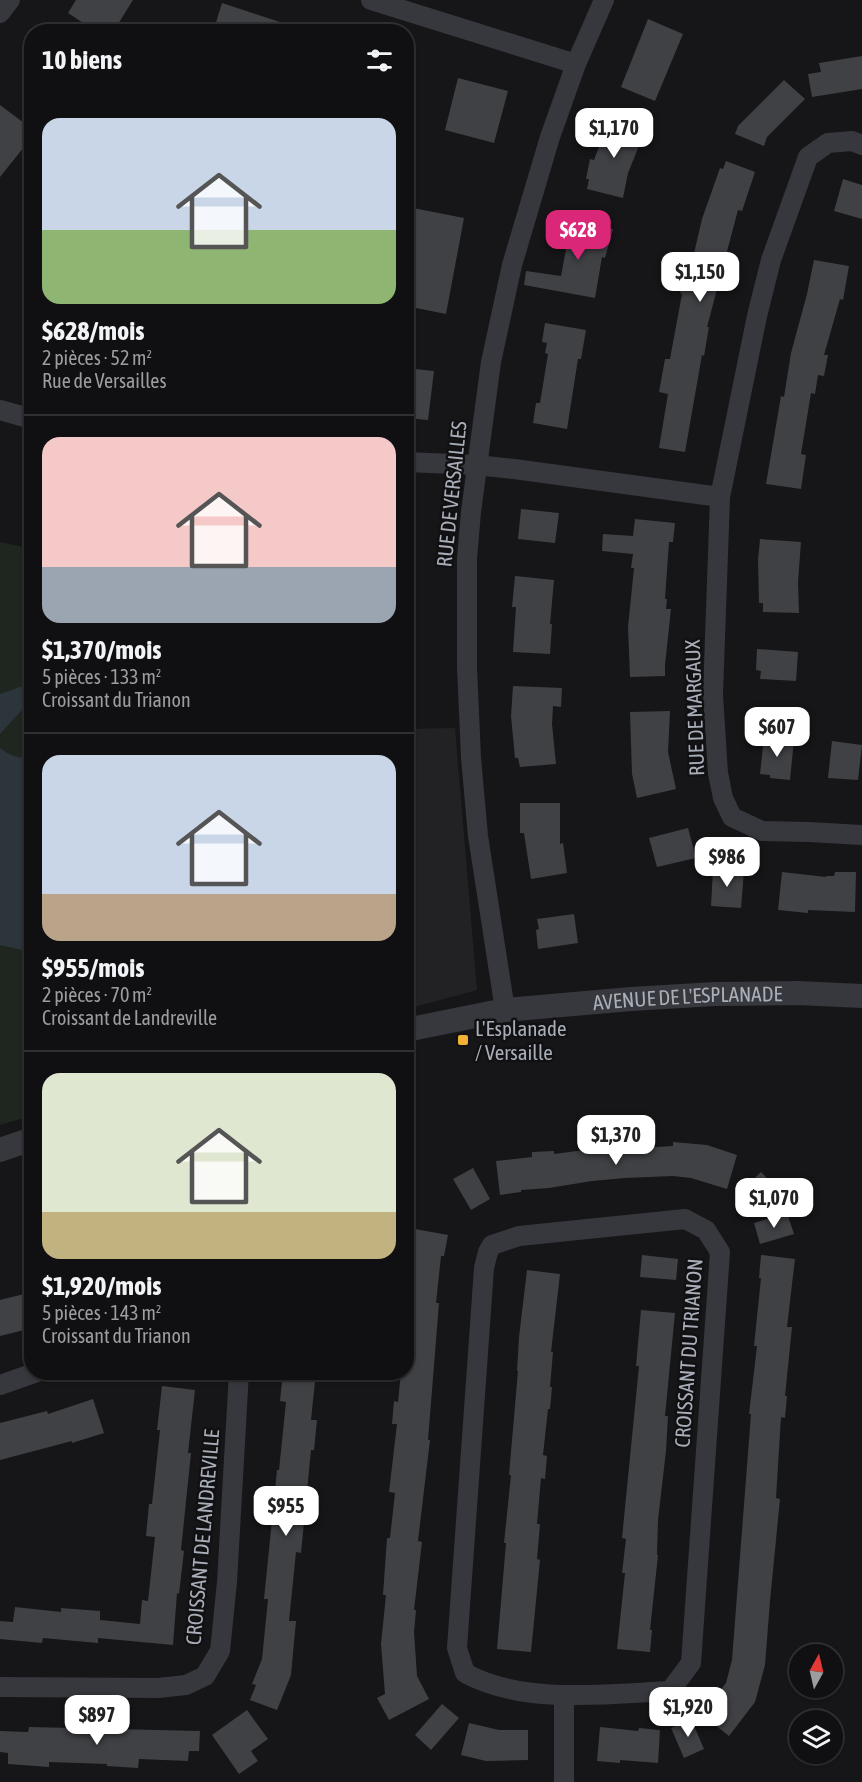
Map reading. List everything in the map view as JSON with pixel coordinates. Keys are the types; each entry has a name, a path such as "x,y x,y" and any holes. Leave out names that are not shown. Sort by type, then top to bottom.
{"street":[{"path":"0,13 10,0"},
{"path":"371,0 576,64"},
{"name":"RUE DE VERSAILLES","path":"505,1010 478,836 469,731 467,559 476,465 491,362 512,265 550,136 576,64 604,0"},
{"name":"RUE DE MARGAUX","path":"862,144 852,141 828,143 808,157 765,282 720,497 713,695 718,773 723,798 732,817 762,831 862,835"},
{"path":"0,410 24,417"},
{"path":"414,462 476,465 720,497"},
{"name":"AVENUE DE L'ESPLANADE","path":"414,1028 505,1010 630,999 715,994 797,993 862,996"},
{"path":"0,1150 24,1142"},
{"name":"CROISSANT DU TRIANON","path":"685,1219 706,1230 720,1252 691,1663 670,1691 564,1696 498,1688 477,1680 465,1673 457,1648 483,1268 492,1245 519,1236 685,1219"},
{"path":"0,1385 24,1377"},
{"name":"CROISSANT DE LANDREVILLE","path":"0,1687 158,1688 186,1685 206,1676 220,1651 227,1582 239,1380"},
{"path":"564,1696 564,1782"}],"shaded area":[{"path":"0,542 24,547 24,1118 0,1125"},
{"path":"24,685 24,708 0,734 0,694"},
{"path":"455,728 477,990 414,1007 414,729"},
{"path":"0,748 7,753 24,758 24,950 0,945"}],"building":[{"path":"76,0 133,0 118,24 85,24 68,13"},
{"path":"222,3 286,24 215,24"},
{"path":"648,19 683,34 655,101 621,87"},
{"path":"862,56 862,89 812,97 808,74 821,72 819,63"},
{"path":"458,78 508,91 494,143 445,130"},
{"path":"784,80 805,99 767,137 764,146 735,134 738,126"},
{"path":"0,105 24,123 24,147 0,177"},
{"path":"610,118 645,131 628,173 623,198 587,189 589,179 586,179 590,159 594,160"},
{"path":"726,161 755,172 742,211 738,210 707,327 709,327 704,356 702,355 685,452 659,448 668,394 659,392 665,359 670,359 682,294 680,293 689,261 692,262 702,219 720,168 723,169"},
{"path":"843,179 862,185 862,219 834,211"},
{"path":"414,208 464,218 446,314 414,308"},
{"path":"572,218 613,229 605,258 602,257 595,298 524,285 526,271 561,276 568,239 566,238"},
{"path":"814,260 849,266 843,300 840,299 824,355 828,355 824,376 818,375 815,394 811,393 801,454 806,455 801,489 766,484 781,396 784,397 791,353"},
{"path":"545,323 586,330 581,359 578,359 567,429 533,423 536,403 540,403 548,354 545,353 547,343 542,342"},
{"path":"414,369 434,371 428,420 414,419"},
{"path":"521,509 559,513 555,543 518,539"},
{"path":"635,519 675,523 673,542 669,542 665,599 667,599 666,609 671,609 665,676 630,677 628,627 634,568 631,568 633,554 602,551 603,534 633,536"},
{"path":"760,539 801,542 798,582 799,613 763,612 763,603 759,603"},
{"path":"515,576 554,580 550,654 513,652 516,607 512,607"},
{"path":"757,649 798,652 796,681 760,679 761,671 756,670"},
{"path":"513,686 562,688 561,707 553,706 552,724 556,764 520,767 518,758 515,758 511,716"},
{"path":"670,711 668,752 676,789 637,798 632,774 630,712"},
{"path":"764,737 794,740 790,780 770,778 770,775 760,774"},
{"path":"832,741 862,745 858,780 828,778"},
{"path":"520,803 560,803 560,844 563,843 567,873 531,879 524,833 520,833"},
{"path":"688,828 696,858 657,867 649,838"},
{"path":"713,869 744,871 741,908 711,906"},
{"path":"782,872 826,877 834,876 835,872 856,872 855,912 808,910 808,913 778,910"},
{"path":"574,914 578,943 538,949 537,919"},
{"path":"673,1142 707,1145 737,1155 727,1189 691,1178 673,1176 592,1181 500,1195 496,1161 532,1157 532,1152 554,1151 554,1154 600,1148 600,1145 622,1144 622,1149 673,1146"},
{"path":"473,1168 490,1199 471,1210 453,1179"},
{"path":"761,1172 776,1188 752,1210 737,1195"},
{"path":"787,1213 794,1234 760,1244 754,1223"},
{"path":"415,1229 448,1235 444,1256 441,1256 436,1303 439,1303 428,1440 430,1440 418,1541 422,1542 414,1610 416,1610 414,1632 417,1676 429,1699 389,1720 377,1698 385,1694 381,1644 386,1595 383,1595 387,1538 390,1538 395,1493 389,1492 397,1424 392,1424 394,1401 398,1402 400,1380 414,1380"},
{"path":"642,1255 678,1259 676,1280 640,1277"},
{"path":"761,1255 795,1259 787,1327 792,1327 785,1418 781,1417 776,1498 780,1499 765,1665 755,1702 729,1736 701,1714 726,1683 732,1660 751,1414 749,1414 757,1346 754,1346"},
{"path":"527,1270 560,1274 551,1352 553,1352 550,1409 548,1409 543,1455 547,1456 545,1479 541,1478 537,1524 540,1524 537,1559 540,1560 531,1652 497,1649 519,1337"},
{"path":"24,1294 24,1330 0,1336 0,1300"},
{"path":"641,1310 675,1313 665,1416 668,1416 666,1451 658,1520 658,1555 650,1630 652,1630 650,1652 617,1649 625,1573 622,1573 626,1539 622,1538 639,1366 636,1366"},
{"path":"282,1380 315,1380 311,1420 317,1420 314,1450 311,1450 301,1553 296,1552 289,1621 296,1621 291,1675 277,1710 250,1700 256,1685 252,1684 262,1659 268,1599 264,1599 286,1402 280,1401"},
{"path":"162,1386 195,1390 181,1550 184,1551 179,1594 177,1593 173,1645 98,1638 98,1643 43,1638 42,1643 0,1639 0,1621 13,1622 15,1607 61,1612 61,1608 100,1611 100,1620 140,1624 142,1600 148,1601 155,1537 146,1536 160,1430 157,1430"},
{"path":"93,1399 104,1433 0,1460 0,1423 47,1411 48,1414"},
{"path":"442,1704 459,1718 431,1750 415,1735"},
{"path":"247,1710 268,1739 251,1751 258,1761 239,1774 212,1735"},
{"path":"691,1719 704,1749 684,1758 671,1728"},
{"path":"469,1723 499,1730 528,1730 528,1760 486,1761 461,1755"},
{"path":"29,1727 200,1731 199,1751 189,1751 188,1761 139,1759 138,1768 107,1766 107,1764 49,1762 49,1767 8,1764 8,1753 0,1752 0,1731 28,1732"},
{"path":"600,1727 638,1731 639,1728 660,1730 658,1763 597,1761"}],"place":[{"name":"L'Esplanade / Versaille","path":"463,1040"}]}
